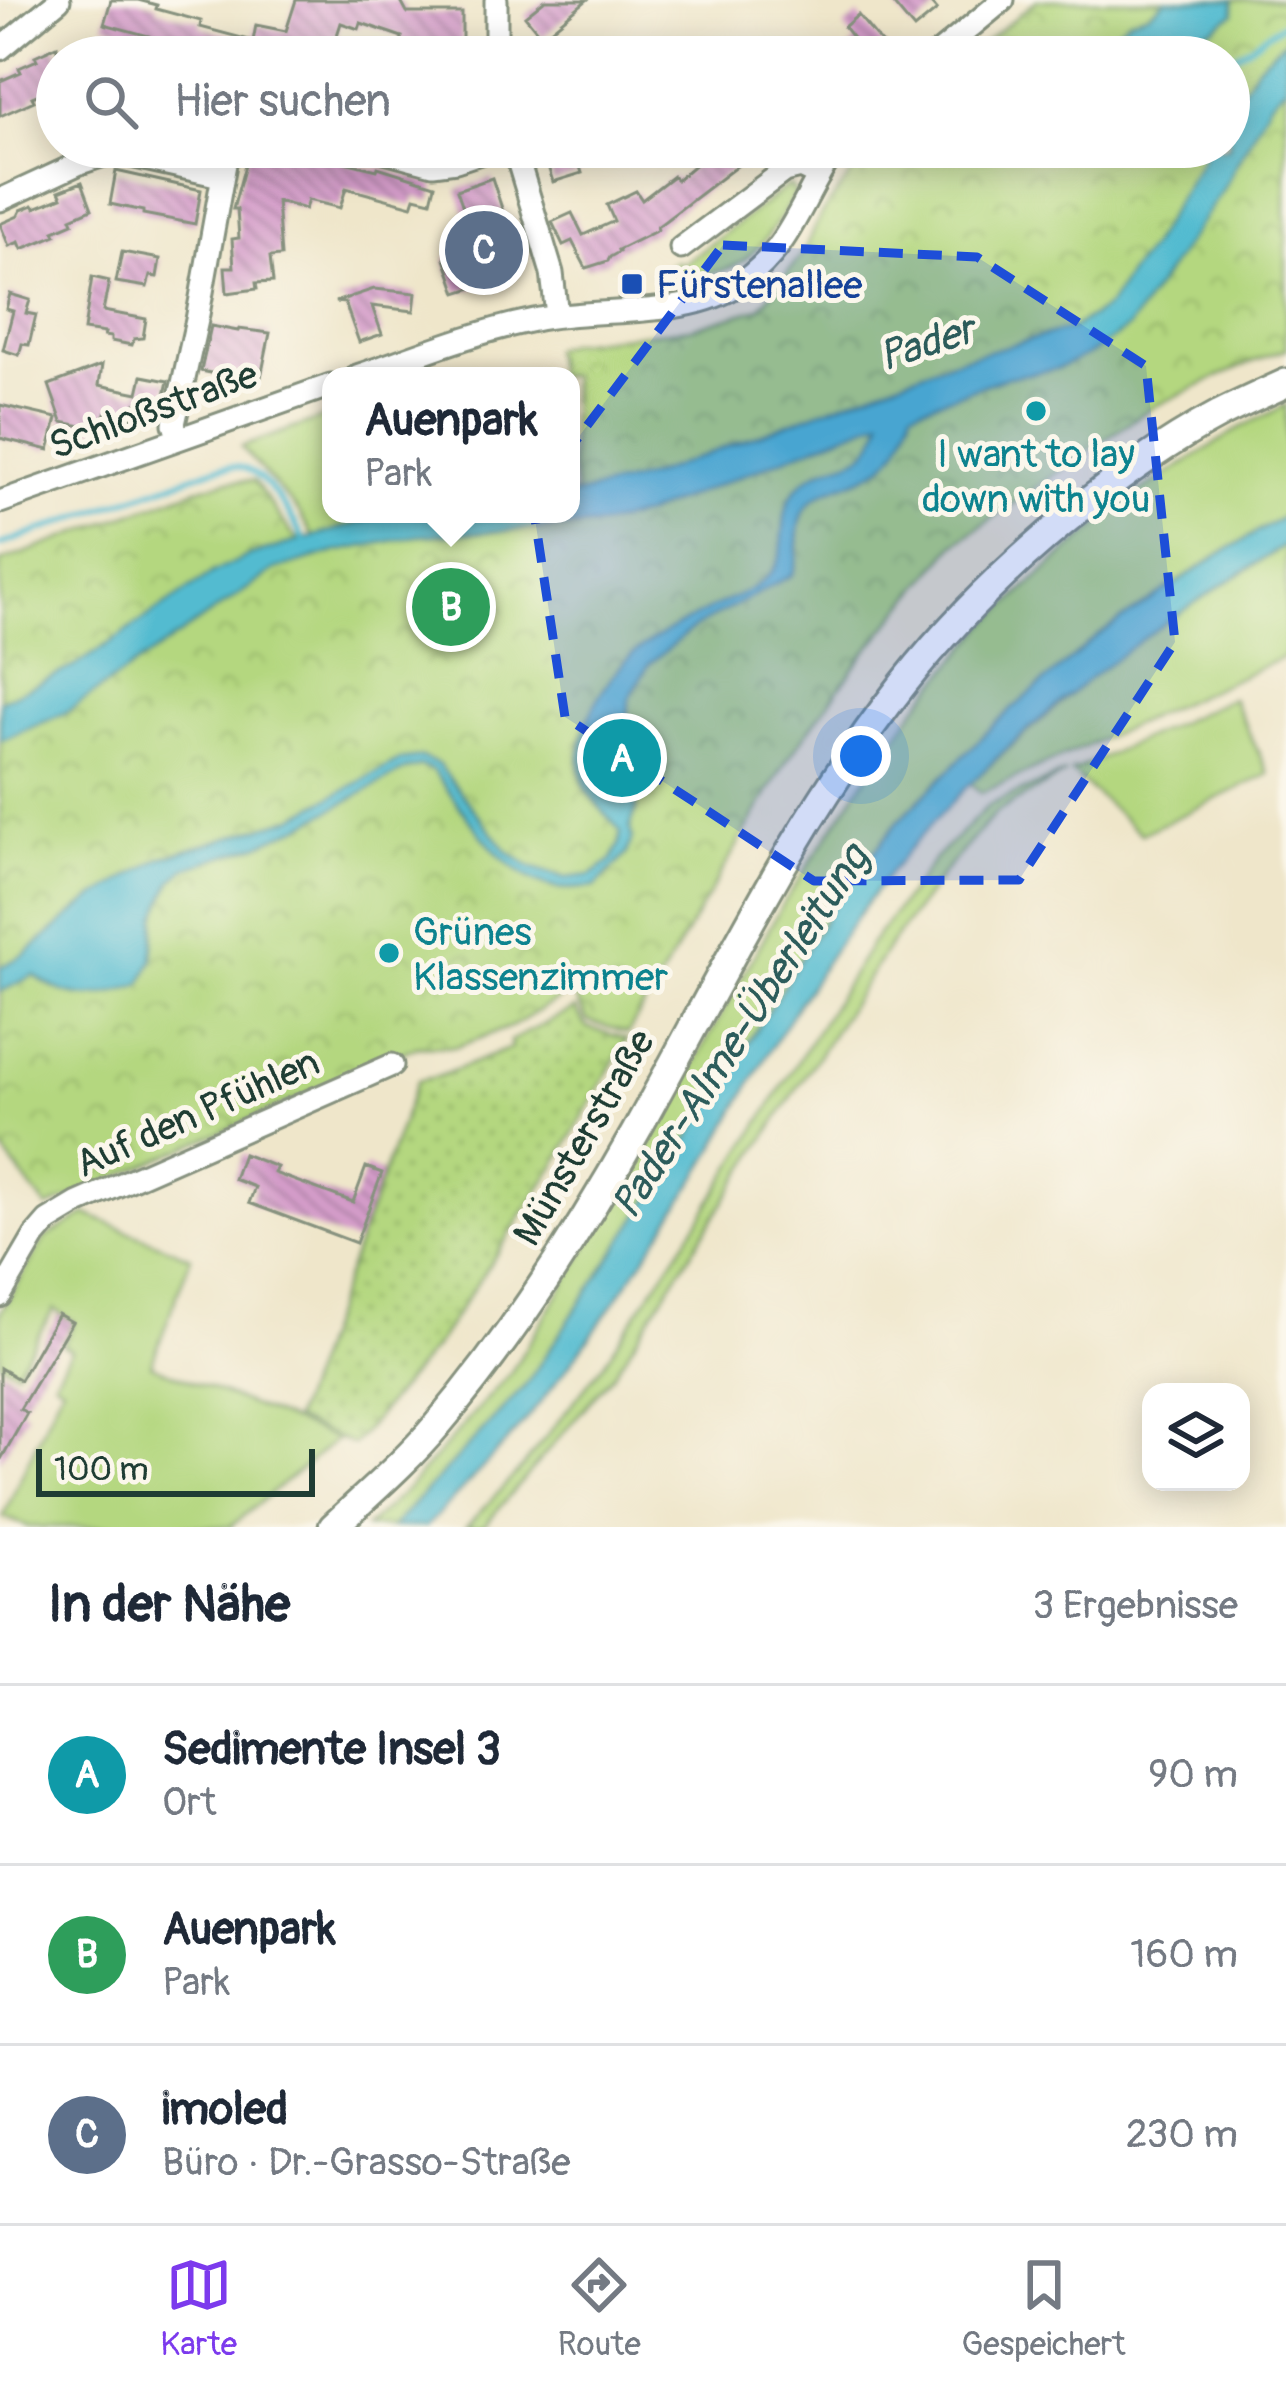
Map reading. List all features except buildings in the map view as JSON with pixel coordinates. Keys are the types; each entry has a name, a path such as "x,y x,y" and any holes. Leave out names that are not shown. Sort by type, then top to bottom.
{"main road":[{"name":"Münsterstraße","path":"333,1527 435,1428 517,1322 633,1137 768,889 904,682 1003,576 1073,516 1146,460 1218,415 1286,383"}],"street":[{"path":"0,49 59,0"},
{"path":"959,36 1003,0"},
{"path":"498,36 501,1"},
{"path":"0,200 71,168"},
{"path":"185,168 221,176"},
{"path":"178,437 174,424 223,168"},
{"path":"520,168 554,280 557,315"},
{"path":"681,248 784,172 797,168"},
{"path":"802,168 819,176"},
{"path":"384,367 557,315 687,304 724,292 755,271 788,236 824,168"},
{"name":"Schloßstraße","path":"0,502 322,388"},
{"name":"Auf den Pfühlen","path":"0,1296 35,1236 48,1221 78,1203 392,1066"}],"highlighted area":[{"path":"723,245 977,257 1146,366 1175,642 1019,880 814,881 565,717 532,499"}],"green space":[{"path":"1037,0 1286,0 1286,349 1149,409 955,544 865,653 787,760 628,1033 587,1021 572,991 513,1026 456,1047 418,1046 47,1208 0,1147 0,562 226,481 254,481 295,538 314,538 360,523 580,523 580,367 555,367 552,349 691,328 760,308 804,252 821,214 856,168 1250,168 1250,36 993,36"},
{"path":"789,185 796,193 766,238 743,260 713,273 665,269 675,261 684,264"},
{"path":"1286,405 1286,515 1099,635 997,722 897,822 833,905 674,1163 525,1386 392,1527 366,1527 406,1490 511,1372 645,1152 781,907 923,699 985,626 1138,493 1240,428"},
{"path":"322,418 322,523 358,523 314,538 298,511 241,447"},
{"path":"1286,545 1286,656 981,793 970,783 1105,664"},
{"path":"1232,698 1269,774 1141,834 1071,772"},
{"path":"1066,773 996,813 944,872 888,947 614,1373 483,1527 466,1527 524,1465 601,1367 702,1216 870,945 934,860 989,805"},
{"path":"575,1009 586,1027 627,1039 555,1166 435,1346 353,1445 294,1419 417,1081 511,1048 510,1041"},
{"path":"86,1214 191,1257 151,1365 337,1439 230,1527 30,1527 3,1517 62,1386 54,1380 71,1350 63,1345 74,1322 54,1309 16,1371 0,1362 0,1313 45,1238"}],"water":[{"path":"1166,0 1233,0 1234,14 1214,28 1187,36 1109,36 1130,19"},
{"path":"1286,40 1286,85 1269,103 1250,139 1250,76"},
{"path":"1196,168 1234,168 1129,327 1092,353 1056,369 1004,378 912,410 903,440 889,460 809,504 801,521 792,575 695,627 649,664 629,699 628,723 638,759 632,838 627,854 595,887 556,888 518,871 486,841 433,771 421,766 258,845 186,868 172,881 156,917 153,960 141,984 86,996 60,990 34,975 0,992 0,967 24,955 89,901 161,858 292,818 400,760 421,757 438,764 507,851 530,867 566,878 591,875 611,861 621,832 586,788 581,771 584,733 612,676 646,644 767,577 778,560 793,494 813,474 868,449 882,419 643,515 603,525 416,536 275,570 65,713 0,741 0,701 77,665 214,572 248,556 358,523 580,523 580,494 650,476 948,362 1073,328 1108,306"},
{"path":"1286,515 1286,545 1184,610 1087,681 996,759 912,846 823,965 705,1165 563,1373 426,1527 392,1527 525,1386 674,1163 833,905 897,823 997,722 1099,635"}],"waterway":[{"path":"1250,46 1286,21"},
{"path":"0,545 232,466 252,472 271,489 305,544"}],"place":[{"name":"imoled","path":"484,250"},
{"name":"Fürstenallee","path":"632,284"},
{"name":"I want to lay down with you","path":"1036,411"},
{"name":"Auenpark","path":"451,607"},
{"name":"Sedimente Insel 3","path":"622,758"},
{"name":"Grünes Klassenzimmer","path":"389,953"}],"water label":[{"name":"Pader","path":"926,342"},
{"name":"Pader-Alme-Überleitung","path":"739,1031"}]}
